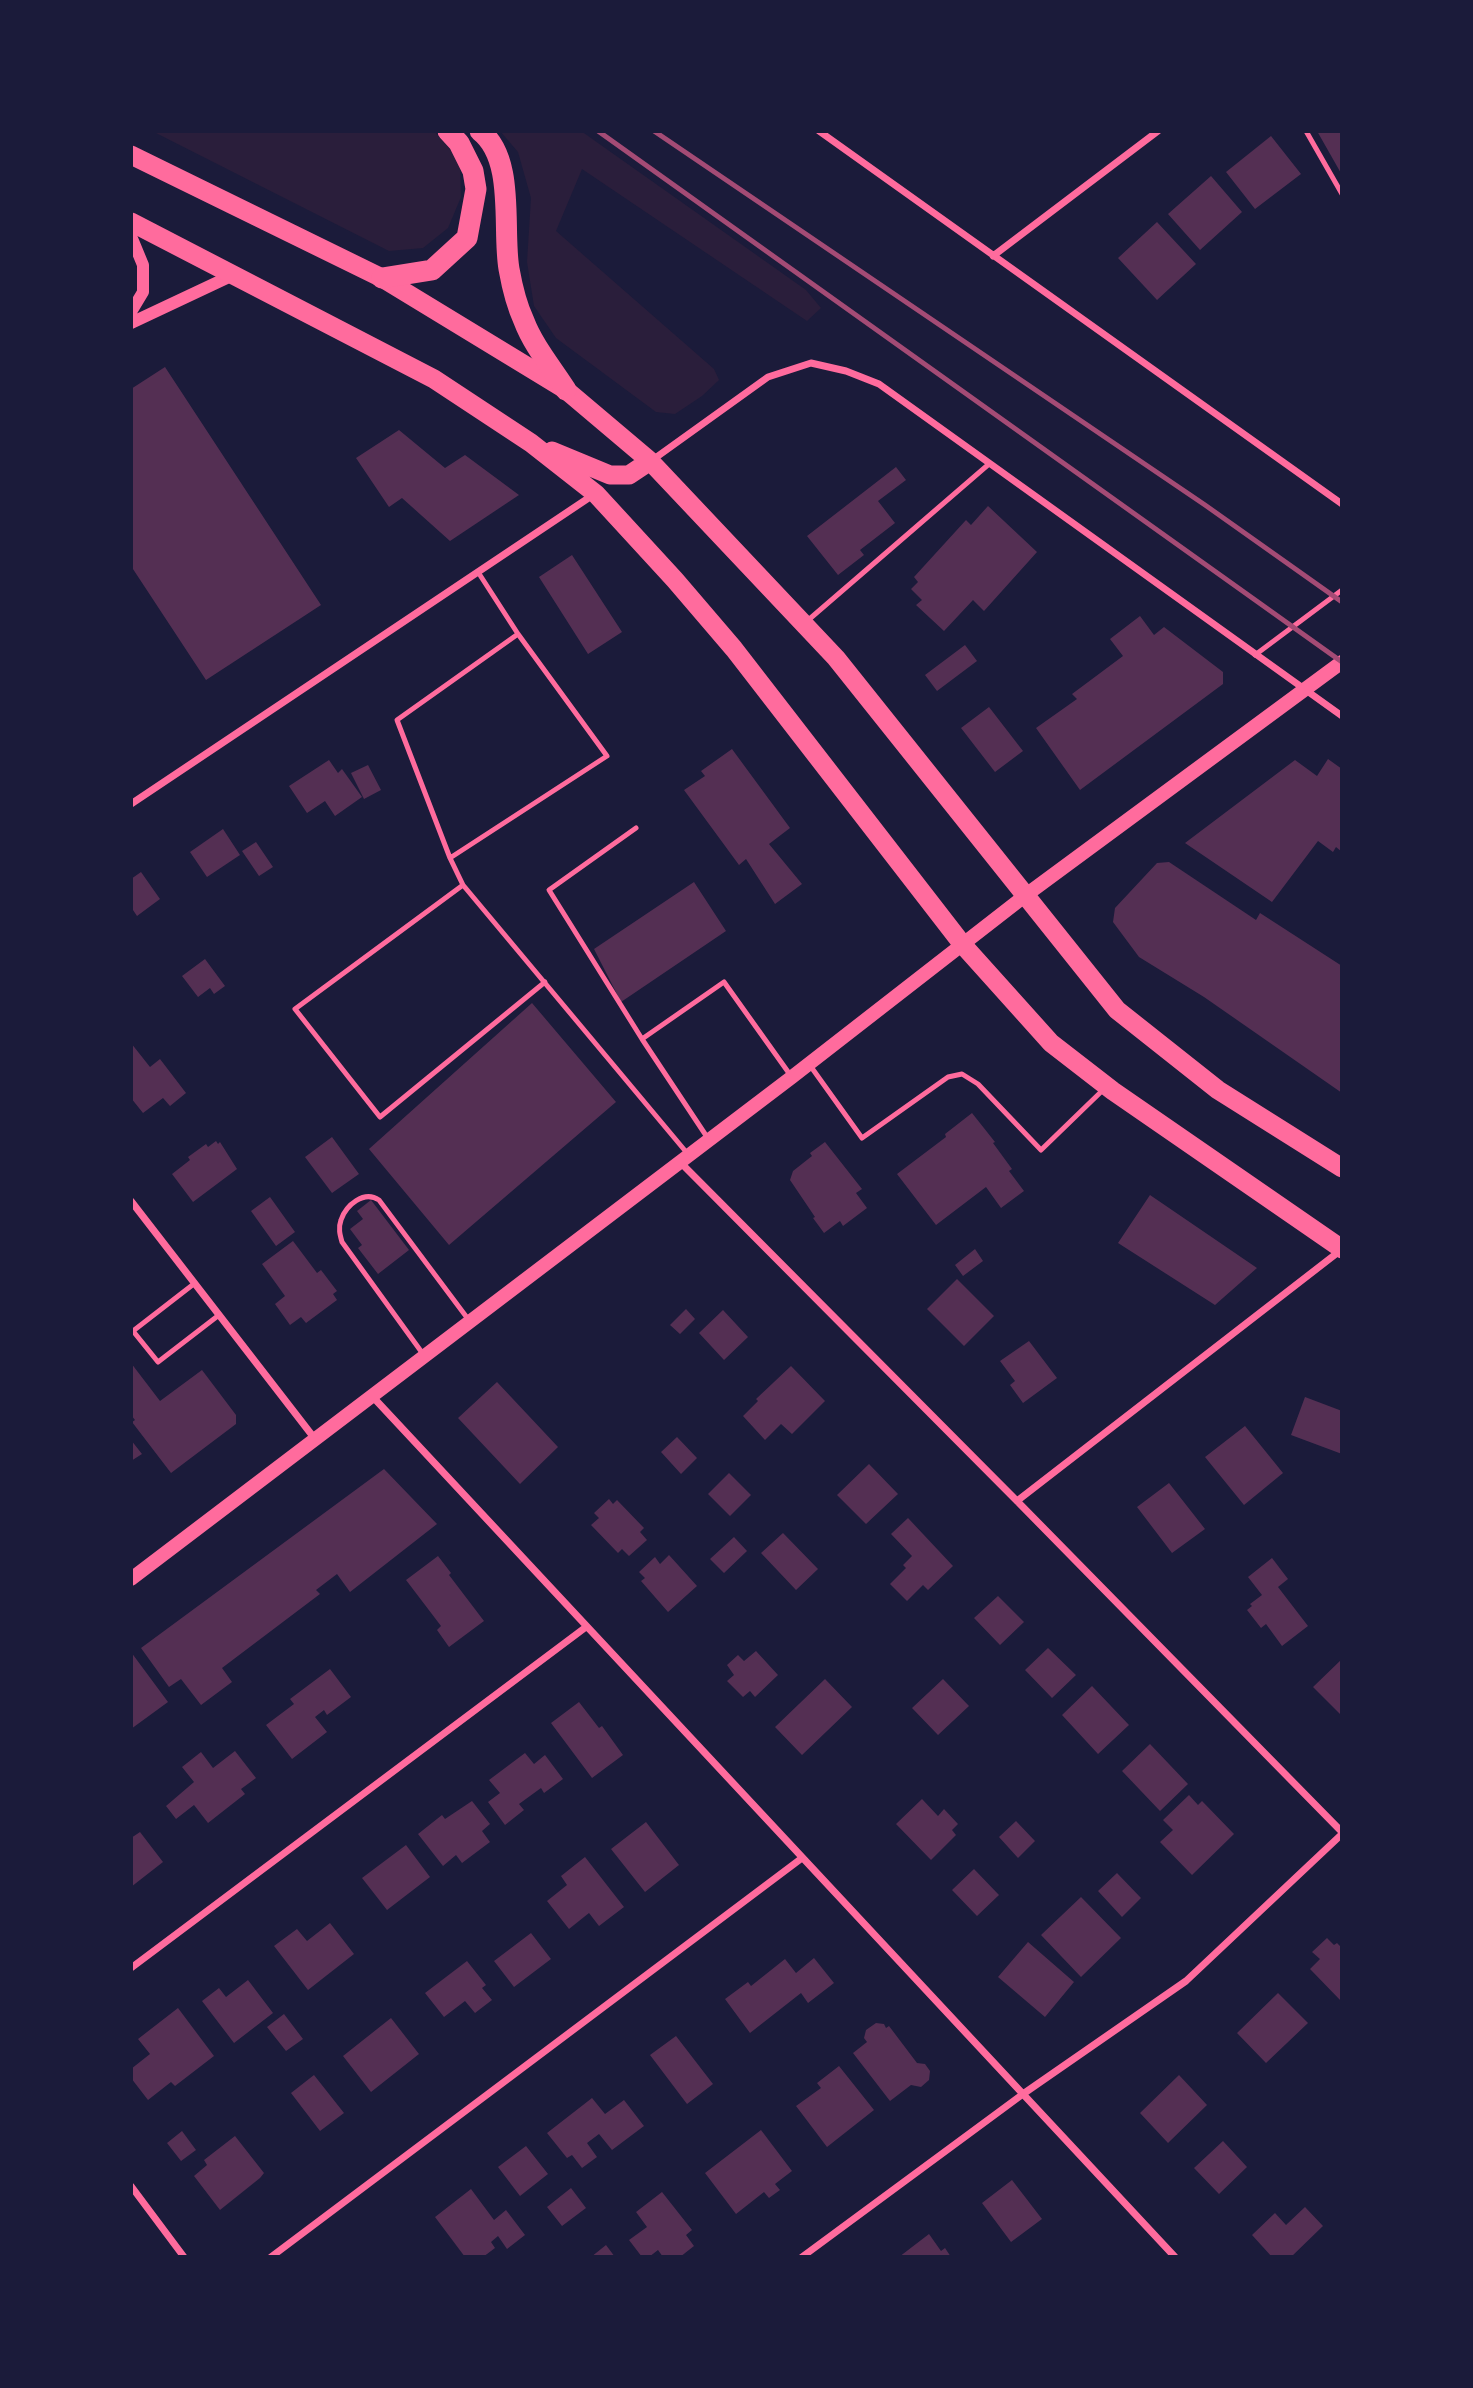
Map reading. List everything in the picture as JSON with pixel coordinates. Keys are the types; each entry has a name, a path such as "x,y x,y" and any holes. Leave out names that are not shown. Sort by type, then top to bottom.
{"highway":[{"path":"382,278 432,270 467,238 476,189 473,170 459,143 447,131"},
{"path":"480,131 499,159 509,269 524,322 566,390"},
{"path":"131,155 382,278 566,390 650,461 836,658 1117,1010 1218,1090 1342,1168"},
{"path":"131,222 434,379 531,443 596,494 734,649 962,945 1051,1043 1107,1087 1342,1250"},
{"path":"531,443 610,475 629,475 650,461"}],"main road":[{"path":"131,1579 810,1064 1026,895 1342,662"}],"street":[{"path":"819,131 1342,504"},
{"path":"993,256 1158,131"},
{"path":"131,236 143,265 143,292 131,312"},
{"path":"131,323 233,275"},
{"path":"650,461 768,377 811,363 846,371 879,384 1342,716"},
{"path":"131,804 596,494"},
{"path":"684,1159 1342,1833 1186,1981 1023,2094 802,2257"},
{"path":"131,1201 316,1439"},
{"path":"1017,1501 1342,1250"},
{"path":"372,1396 1175,2257"},
{"path":"131,1968 586,1627"},
{"path":"271,2257 802,1858"},
{"path":"131,2186 184,2257"}],"lane":[{"path":"1306,131 1342,194"},
{"path":"804,624 989,464"},
{"path":"450,858 607,756 518,634 478,572"},
{"path":"1255,655 1342,590"},
{"path":"518,634 397,720 463,885 545,982 684,1159"},
{"path":"636,828 549,891 709,1140"},
{"path":"463,885 295,1009 380,1117 545,982"},
{"path":"642,1039 724,982 792,1077"},
{"path":"810,1064 862,1138 948,1077 962,1074 978,1084 1041,1150 1107,1087"},
{"path":"425,1356 342,1242 339,1229 341,1218 351,1205 364,1195 371,1195 379,1200 470,1322"},
{"path":"194,1283 132,1332 158,1362 219,1315"}],"shaded area":[{"path":"152,131 434,131 460,161 461,197 448,228 423,248 389,251"},
{"path":"500,131 581,131 806,290 821,308 807,321 582,169 556,231 714,369 719,380 702,396 675,414 656,412 556,338 534,306 527,262 531,198 518,152"}],"building":[{"path":"1317,131 1342,131 1342,175"},
{"path":"1271,136 1301,174 1255,209 1226,172"},
{"path":"1211,176 1242,212 1200,250 1168,214"},
{"path":"1157,222 1196,264 1157,300 1118,258"},
{"path":"165,367 321,605 206,680 131,566 131,389"},
{"path":"399,430 445,468 465,455 519,495 450,541 402,498 389,507 356,458"},
{"path":"896,467 906,480 878,501 895,523 860,550 864,555 838,575 807,536"},
{"path":"988,506 1037,552 984,611 973,600 944,631 916,605 922,600 911,589 918,582 914,577 966,520 971,525"},
{"path":"572,555 622,632 588,654 539,577"},
{"path":"1140,616 1154,635 1164,627 1223,672 1223,684 1080,790 1036,728 1077,699 1072,694 1123,656 1110,639"},
{"path":"965,645 977,661 937,691 925,675"},
{"path":"989,707 1023,751 995,772 961,728"},
{"path":"732,749 790,828 769,844 802,884 775,904 746,859 739,865 684,790 705,776 701,771"},
{"path":"1328,759 1342,769 1342,852 1336,847 1333,852 1318,841 1272,902 1185,843 1295,760 1317,776"},
{"path":"329,760 338,773 342,769 362,797 335,816 325,801 307,813 289,786"},
{"path":"368,765 381,790 364,799 351,773"},
{"path":"223,829 240,855 207,877 190,852"},
{"path":"256,842 273,867 259,876 242,851"},
{"path":"1169,862 1256,920 1260,913 1342,966 1342,1093 1204,997 1139,957 1113,922 1115,908 1157,863"},
{"path":"141,872 160,899 137,916 131,907 131,879"},
{"path":"694,882 726,931 621,1002 594,949"},
{"path":"205,959 225,986 214,994 210,988 198,997 182,976"},
{"path":"532,1003 616,1102 449,1245 369,1149"},
{"path":"131,1043 150,1067 160,1059 186,1093 170,1106 163,1098 143,1113 131,1098"},
{"path":"972,1113 995,1142 993,1143 1012,1169 1009,1171 1024,1191 1001,1208 986,1187 936,1225 897,1174 946,1137 945,1134"},
{"path":"332,1137 359,1174 332,1193 305,1157"},
{"path":"216,1141 218,1144 220,1142 237,1169 193,1202 172,1174 190,1160 188,1157 206,1144 208,1147"},
{"path":"825,1142 862,1189 856,1193 867,1208 843,1226 840,1221 824,1233 790,1180 793,1171"},
{"path":"1150,1195 1257,1268 1215,1305 1118,1243"},
{"path":"270,1197 295,1232 276,1246 251,1211"},
{"path":"371,1200 409,1250 378,1274 358,1248 362,1245 350,1229 363,1219 357,1211"},
{"path":"293,1241 317,1273 321,1270 337,1291 333,1294 337,1300 306,1323 301,1317 290,1325 275,1304 285,1296 262,1264"},
{"path":"975,1249 983,1261 963,1276 955,1265"},
{"path":"957,1279 994,1316 964,1346 927,1309"},
{"path":"686,1309 695,1319 680,1334 670,1325"},
{"path":"723,1310 748,1337 724,1360 699,1333"},
{"path":"1029,1341 1057,1378 1023,1403 1010,1385 1015,1381 1000,1361"},
{"path":"131,1363 160,1401 202,1370 236,1415 236,1424 171,1473 132,1422 135,1420 131,1415"},
{"path":"791,1366 825,1401 792,1434 781,1424 765,1440 743,1416 758,1401 756,1399"},
{"path":"497,1382 558,1447 520,1484 458,1418"},
{"path":"1305,1397 1342,1411 1342,1454 1291,1435"},
{"path":"1245,1426 1283,1473 1244,1505 1205,1457"},
{"path":"677,1437 697,1458 681,1474 661,1452"},
{"path":"131,1440 142,1454 131,1461"},
{"path":"869,1464 898,1494 866,1524 837,1495"},
{"path":"384,1469 437,1524 350,1592 337,1574 316,1590 320,1594 222,1668 232,1682 201,1705 181,1679 169,1687 141,1648"},
{"path":"729,1473 751,1495 730,1516 708,1494"},
{"path":"1169,1483 1205,1529 1172,1553 1137,1507"},
{"path":"609,1499 613,1504 617,1500 644,1528 640,1532 647,1540 629,1556 622,1549 618,1553 591,1525 599,1518 594,1513"},
{"path":"908,1518 953,1566 928,1590 923,1585 907,1601 890,1584 906,1568 903,1565 912,1556 891,1534"},
{"path":"783,1533 818,1569 796,1590 761,1553"},
{"path":"734,1537 747,1551 724,1573 710,1559"},
{"path":"669,1555 697,1586 668,1612 641,1581 645,1578 639,1572 655,1557 660,1564"},
{"path":"438,1556 484,1621 449,1647 437,1630 441,1626 406,1580"},
{"path":"1272,1558 1288,1579 1278,1587 1308,1626 1282,1646 1266,1624 1261,1628 1247,1610 1252,1606 1250,1604 1262,1595 1248,1577"},
{"path":"998,1596 1024,1622 1000,1645 974,1618"},
{"path":"1048,1648 1076,1675 1052,1698 1025,1670"},
{"path":"756,1651 778,1675 755,1697 750,1691 743,1697 727,1681 734,1675 727,1665 738,1655 744,1661"},
{"path":"131,1652 168,1702 131,1729"},
{"path":"1342,1659 1342,1716 1313,1687"},
{"path":"330,1669 351,1697 327,1715 324,1710 315,1717 327,1732 292,1759 266,1725 294,1704 290,1699"},
{"path":"825,1679 852,1707 802,1755 775,1727"},
{"path":"943,1679 969,1706 938,1735 912,1708"},
{"path":"1092,1686 1129,1725 1098,1754 1062,1715"},
{"path":"579,1702 599,1728 602,1726 623,1755 592,1778 551,1723"},
{"path":"1150,1744 1188,1784 1160,1811 1122,1771"},
{"path":"235,1751 256,1778 241,1789 245,1794 208,1823 194,1805 176,1819 166,1806 194,1782 182,1767 201,1752 213,1768"},
{"path":"525,1753 534,1764 545,1755 563,1779 544,1793 541,1788 519,1804 524,1810 505,1825 488,1802 500,1793 489,1780"},
{"path":"1189,1795 1198,1805 1202,1801 1234,1834 1192,1875 1160,1842 1173,1830 1163,1820"},
{"path":"922,1799 938,1816 944,1809 958,1824 952,1830 956,1835 931,1860 896,1824"},
{"path":"472,1801 490,1824 482,1831 490,1842 462,1863 456,1855 443,1866 418,1834 442,1815 445,1819"},
{"path":"1016,1821 1035,1841 1018,1858 999,1837"},
{"path":"646,1822 679,1865 645,1892 611,1849"},
{"path":"140,1832 163,1862 131,1887 131,1838"},
{"path":"406,1845 430,1877 387,1910 362,1878"},
{"path":"585,1857 624,1907 599,1926 589,1913 569,1929 547,1901 567,1885 561,1876"},
{"path":"974,1869 999,1895 977,1916 952,1890"},
{"path":"1117,1873 1141,1898 1122,1917 1098,1891"},
{"path":"1081,1897 1121,1938 1081,1977 1041,1935"},
{"path":"330,1923 354,1954 308,1990 274,1946 297,1929 307,1941"},
{"path":"531,1933 551,1959 514,1987 494,1961"},
{"path":"1327,1938 1342,1948 1342,2002 1310,1969 1320,1959 1312,1952"},
{"path":"1028,1942 1074,1982 1045,2017 998,1977"},
{"path":"814,1958 834,1983 808,2003 801,1993 750,2033 725,1999 748,1982 751,1986 785,1959 796,1973"},
{"path":"467,1961 486,1985 482,1988 492,2000 475,2013 465,2001 444,2017 425,1993"},
{"path":"248,1980 273,2013 234,2043 202,2001 219,1988 226,1997"},
{"path":"1278,1993 1308,2023 1266,2063 1237,2033"},
{"path":"178,2008 214,2056 175,2086 171,2082 148,2100 131,2078 131,2069 150,2054 138,2039"},
{"path":"284,2014 303,2039 286,2051 267,2027"},
{"path":"391,2018 419,2054 371,2092 343,2056"},
{"path":"876,2023 884,2024 886,2028 889,2026 917,2063 925,2064 930,2071 929,2080 921,2087 911,2085 890,2101 853,2053 867,2042 864,2038 866,2030"},
{"path":"676,2036 713,2084 687,2104 650,2055"},
{"path":"839,2066 874,2110 827,2147 796,2106 821,2088 817,2083"},
{"path":"314,2075 344,2113 320,2131 291,2093"},
{"path":"1179,2075 1207,2105 1168,2143 1140,2113"},
{"path":"592,2098 605,2114 624,2100 644,2126 612,2150 599,2134 587,2143 597,2157 582,2168 572,2155 567,2158 547,2133"},
{"path":"761,2130 792,2171 775,2184 780,2190 769,2198 764,2192 736,2214 705,2173"},
{"path":"182,2131 196,2150 181,2161 167,2143"},
{"path":"235,2136 264,2173 220,2210 194,2176 207,2165 204,2160"},
{"path":"1223,2141 1247,2167 1219,2194 1194,2168"},
{"path":"526,2146 548,2174 520,2196 498,2167"},
{"path":"1012,2180 1042,2219 1011,2242 982,2203"},
{"path":"571,2188 586,2208 562,2226 547,2207"},
{"path":"471,2189 494,2220 506,2210 525,2235 507,2249 498,2236 491,2242 495,2248 483,2257 465,2257 435,2217"},
{"path":"662,2192 692,2230 686,2235 694,2246 680,2257 663,2257 658,2250 649,2257 642,2257 629,2240 647,2227 636,2212"},
{"path":"1305,2207 1323,2226 1291,2257 1272,2257 1252,2235 1275,2213 1286,2225"},
{"path":"929,2234 941,2251 945,2248 951,2257 899,2257"},
{"path":"606,2245 615,2257 591,2257"}],"railway":[{"path":"598,131 1342,662"},
{"path":"654,131 1205,505 1342,602"}]}
